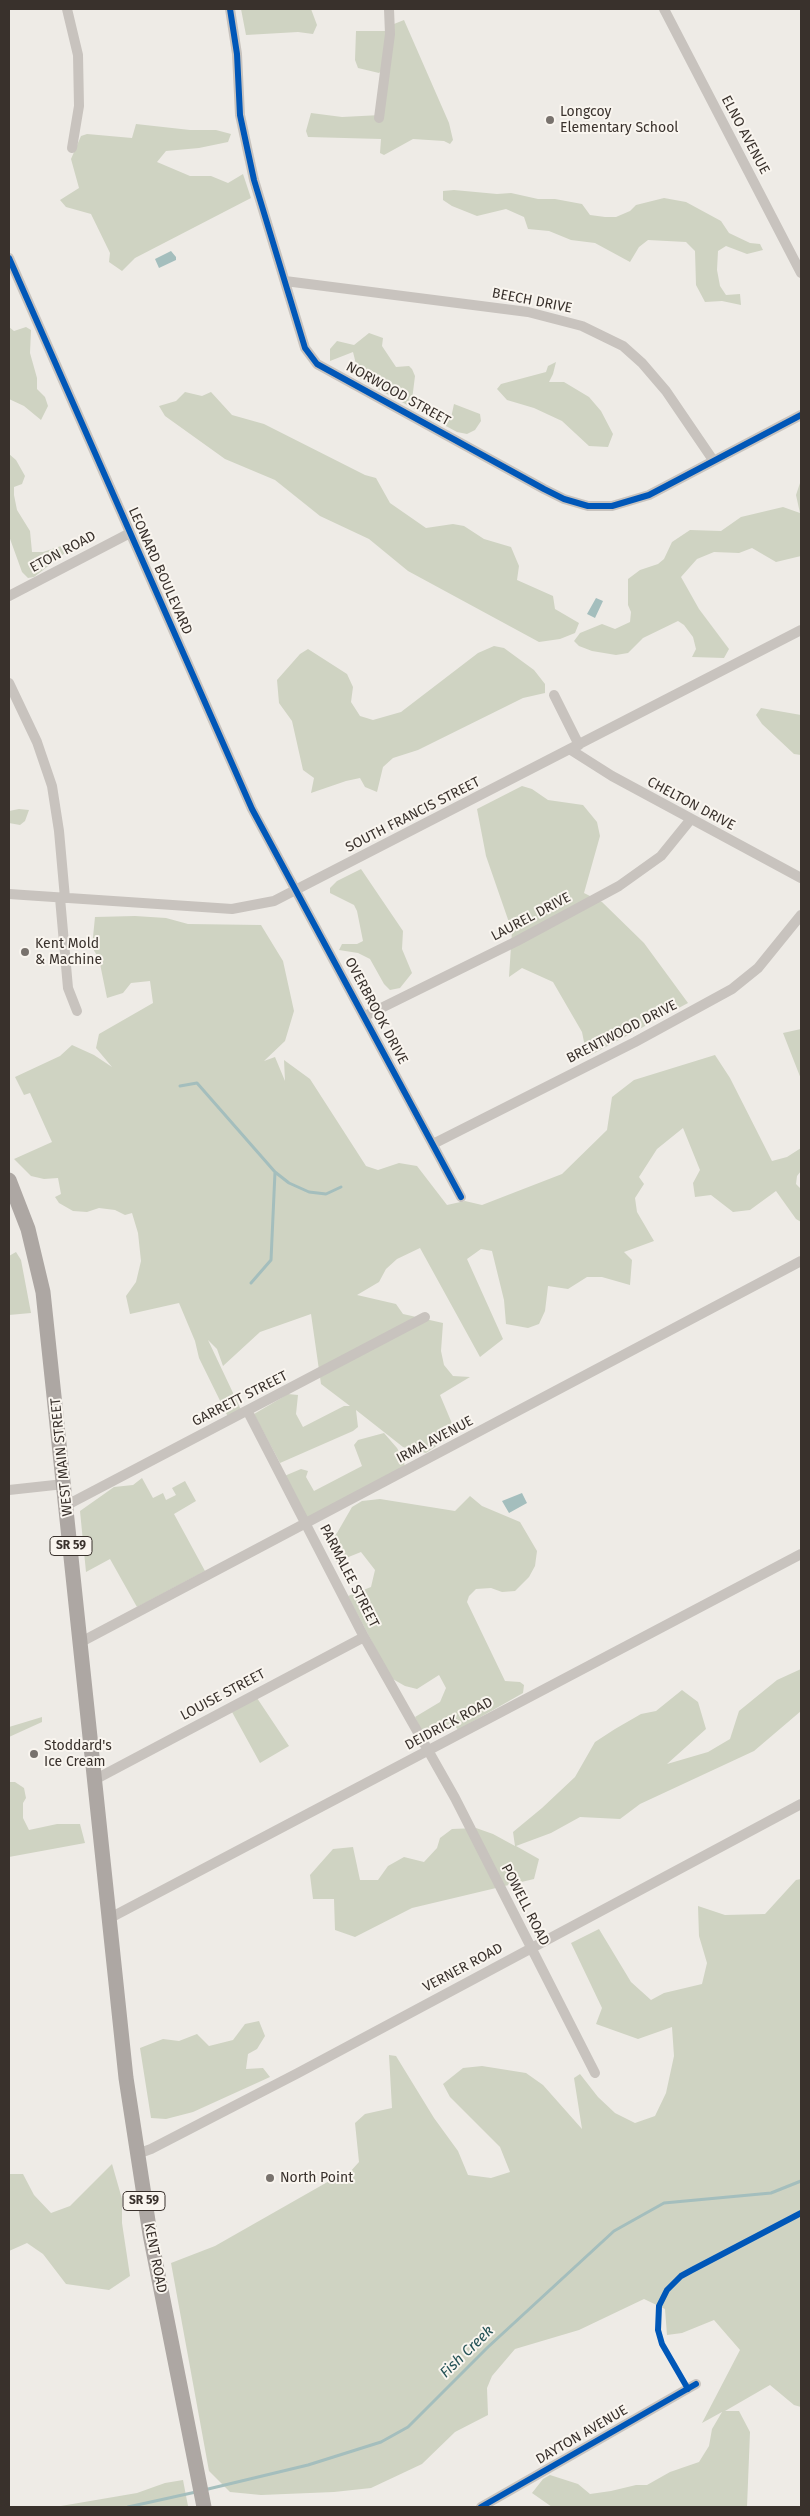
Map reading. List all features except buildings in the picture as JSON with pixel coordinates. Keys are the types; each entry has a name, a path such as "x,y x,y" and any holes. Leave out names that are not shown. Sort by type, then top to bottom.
{"main road":[{"name":"WEST MAIN STREET","path":"9,1180 28,1228 40,1270 110,1918"},
{"name":"KENT ROAD","path":"110,1918 126,2078 137,2154 150,2234 203,2506"}],"street":[{"path":"68,9 78,55 79,98 72,148"},
{"name":"NORWOOD STREET","path":"230,9 235,37 243,134 261,204 305,348 317,364 564,499 588,506 612,506 631,502 649,495 713,460 801,416"},
{"path":"379,118 390,34 389,9"},
{"name":"ELNO AVENUE","path":"664,9 801,273"},
{"name":"LEONARD BOULEVARD","path":"9,258 250,803 268,842 297,890"},
{"name":"BEECH DRIVE","path":"285,281 528,312 582,326 623,346 642,362 666,391 713,460"},
{"name":"ETON ROAD","path":"9,596 130,533"},
{"name":"SOUTH FRANCIS STREET","path":"9,894 232,909 262,904 297,890 801,630"},
{"path":"9,683 37,742 52,786 58,817 68,988 77,1012"},
{"path":"554,695 575,747"},
{"name":"CHELTON DRIVE","path":"575,747 612,776 801,878"},
{"name":"LAUREL DRIVE","path":"365,1016 517,941 619,886 661,856 690,819"},
{"name":"OVERBROOK DRIVE","path":"297,890 461,1197"},
{"name":"BRENTWOOD DRIVE","path":"433,1144 625,1047 732,989 758,968 801,915"},
{"name":"IRMA AVENUE","path":"81,1642 801,1261"},
{"name":"GARRETT STREET","path":"67,1506 248,1412 424,1317"},
{"name":"PARMALEE STREET","path":"248,1412 364,1637 429,1750"},
{"path":"9,1490 64,1484"},
{"name":"DEIDRICK ROAD","path":"110,1918 801,1554"},
{"name":"LOUISE STREET","path":"96,1779 364,1637"},
{"name":"POWELL ROAD","path":"429,1750 595,2073"},
{"name":"VERNER ROAD","path":"137,2154 151,2149 298,2073 801,1804"},
{"name":"DAYTON AVENUE","path":"481,2507 696,2384"}],"green space":[{"path":"241,9 311,9 317,25 313,34 298,32 246,35"},
{"path":"404,20 449,123 453,140 450,144 444,141 413,139 384,155 380,153 381,139 308,137 306,131 311,113 342,117 381,115 389,64 379,73 358,68 355,60 356,31 393,31 394,24"},
{"path":"136,124 190,130 216,130 231,134 228,142 199,148 166,151 157,162 190,176 211,176 228,183 243,174 251,198 135,258 122,271 109,262 110,253 91,214 66,207 60,200 79,188 71,159 81,136 87,134 132,138"},
{"path":"454,190 497,194 511,193 538,199 555,199 582,204 590,215 605,217 616,217 630,211 636,205 664,198 686,202 721,221 729,233 750,243 760,244 763,250 747,254 726,246 718,251 717,270 720,286 726,295 740,294 741,305 722,301 705,302 696,285 695,251 686,242 648,240 639,247 630,262 595,243 571,240 549,231 528,229 524,217 506,209 477,216 452,206 443,200 443,191"},
{"path":"9,327 14,331 26,327 31,330 30,353 37,378 37,389 45,397 48,406 41,420 24,406 9,399"},
{"path":"369,333 383,338 382,346 396,367 409,366 412,369 415,376 412,400 451,418 454,404 480,414 481,421 475,430 467,434 457,432 365,382 355,375 357,368 353,352 330,361 330,349 337,341 354,345"},
{"path":"556,362 549,382 564,382 589,397 601,411 613,434 608,447 589,446 562,421 534,408 507,400 497,389 501,384 546,372 548,366"},
{"path":"185,392 202,396 211,392 232,415 264,424 365,475 376,478 390,503 426,528 453,524 464,526 484,539 511,547 519,566 517,580 553,596 555,609 579,623 575,633 560,639 539,642 408,571 369,539 320,516 275,480 225,459 165,416 159,406 176,401"},
{"path":"9,454 16,460 25,476 22,484 14,487 14,495 17,510 30,531 32,552 43,552 67,544 69,550 34,577 28,578 22,572 9,536"},
{"path":"801,480 801,556 776,562 752,548 739,553 714,552 697,559 681,577 699,609 729,649 724,658 692,657 696,649 693,637 684,625 678,621 643,638 628,653 616,655 592,651 579,646 574,641 580,633 602,624 615,629 630,622 628,579 640,570 658,564 664,559 672,542 690,530 721,531 741,517 783,507 800,513 796,495"},
{"path":"494,646 504,648 534,670 545,684 545,693 523,698 418,750 393,758 383,767 377,792 365,787 360,778 311,793 314,778 303,770 292,721 279,703 277,680 300,654 308,649 347,674 353,687 351,702 360,716 373,720 401,712 478,653"},
{"path":"761,708 801,715 801,755 794,754 762,724 756,715"},
{"path":"522,786 532,789 548,800 583,805 597,822 600,836 584,893 602,902 644,943 688,1003 587,1057 582,1032 553,982 522,968 509,977 512,931 486,856 477,809"},
{"path":"29,810 25,821 20,825 9,823 9,811"},
{"path":"361,869 403,931 402,949 412,973 400,988 390,990 384,984 370,959 358,953 339,950 342,944 357,944 363,941 354,905 330,893 330,888 337,881"},
{"path":"135,916 166,918 188,924 261,925 283,961 294,1011 285,1041 264,1061 275,1057 285,1081 284,1060 310,1079 366,1166 378,1170 399,1163 417,1166 447,1205 465,1201 482,1205 562,1174 607,1130 612,1097 634,1080 715,1055 730,1078 772,1161 787,1157 801,1148 801,1171 797,1176 796,1184 801,1189 801,1222 796,1219 776,1191 750,1210 733,1212 711,1195 695,1197 693,1183 700,1170 683,1128 657,1149 639,1177 644,1184 635,1198 637,1212 654,1241 624,1252 632,1260 630,1285 602,1277 587,1277 568,1289 548,1286 545,1311 539,1324 528,1328 506,1324 504,1300 492,1251 481,1249 467,1259 503,1339 480,1357 420,1248 397,1259 386,1269 379,1282 357,1295 396,1304 403,1314 443,1323 441,1351 444,1365 453,1376 470,1377 440,1395 456,1433 426,1453 403,1447 356,1410 358,1427 353,1431 280,1463 254,1414 288,1394 298,1395 296,1414 303,1427 344,1406 350,1406 321,1384 311,1314 260,1332 223,1366 217,1349 208,1340 243,1414 230,1421 199,1358 195,1341 179,1303 130,1314 126,1296 136,1282 141,1261 138,1233 132,1213 125,1215 115,1210 99,1208 87,1212 73,1211 59,1203 55,1197 61,1194 58,1178 44,1179 31,1176 14,1159 52,1142 30,1093 24,1095 15,1077 60,1056 72,1045 94,1055 112,1067 96,1048 99,1034 153,1003 150,981 131,983 123,993 107,998 99,959 92,947 95,917"},
{"path":"801,1029 801,1079 783,1033"},
{"path":"16,1252 21,1260 31,1313 9,1315 9,1256"},
{"path":"384,1433 397,1448 404,1461 405,1468 307,1524 282,1477 301,1469 308,1471 306,1477 314,1491 362,1466 354,1445 358,1440"},
{"path":"142,1478 153,1498 163,1493 166,1500 176,1495 172,1488 185,1481 196,1501 174,1514 205,1571 137,1607 110,1559 86,1572 80,1511 114,1487 133,1485"},
{"path":"470,1496 482,1506 520,1522 537,1551 535,1566 529,1577 515,1591 502,1592 491,1588 476,1589 469,1596 467,1602 505,1681 520,1682 524,1685 523,1693 458,1730 453,1723 436,1729 431,1736 423,1734 415,1717 440,1702 446,1688 439,1675 417,1689 405,1686 391,1678 348,1596 371,1587 375,1570 361,1552 336,1562 329,1541 337,1533 352,1507 362,1501 380,1499 455,1511"},
{"path":"801,1669 801,1711 754,1751 640,1804 620,1819 580,1817 551,1833 516,1846 539,1859 534,1879 412,1908 355,1937 335,1930 334,1899 313,1899 310,1875 333,1849 353,1847 360,1880 378,1880 388,1866 404,1857 424,1862 437,1848 440,1838 452,1829 476,1828 493,1834 515,1846 513,1832 575,1777 595,1742 615,1729 641,1714 656,1711 682,1690 698,1702 706,1729 667,1764 708,1752 730,1739 739,1711 777,1680"},
{"path":"257,1698 289,1746 260,1763 232,1712"},
{"path":"42,1717 42,1722 9,1737 9,1727"},
{"path":"9,1782 15,1782 24,1788 26,1798 23,1803 23,1818 29,1830 57,1824 80,1824 85,1843 9,1857"},
{"path":"801,1879 801,2407 794,2405 770,2385 725,2411 739,2411 750,2432 747,2507 552,2507 532,2493 543,2479 550,2475 578,2484 590,2494 636,2485 647,2485 670,2472 699,2462 709,2446 712,2429 722,2412 702,2423 740,2350 714,2320 682,2333 667,2335 665,2309 644,2299 579,2330 515,2349 492,2376 487,2388 488,2415 455,2432 422,2464 371,2488 334,2492 261,2495 230,2492 209,2471 171,2263 215,2246 331,2180 349,2173 359,2162 355,2123 365,2114 392,2108 389,2055 396,2056 434,2118 458,2151 468,2175 491,2178 510,2172 500,2147 450,2097 443,2084 463,2068 482,2066 526,2073 543,2085 582,2129 574,2078 580,2074 598,2097 615,2113 635,2123 655,2116 666,2093 674,2056 672,2027 638,2039 596,2024 602,2008 571,1943 599,1929 631,1982 651,2000 664,1993 702,1984 707,1963 699,1936 698,1906 725,1915 765,1914 796,1880"},
{"path":"259,2021 265,2036 257,2049 248,2054 246,2069 263,2068 270,2077 193,2112 166,2119 151,2118 140,2048 163,2039 179,2041 197,2034 209,2046 233,2040 245,2024"},
{"path":"112,2164 122,2199 122,2223 130,2276 109,2290 66,2284 43,2254 27,2243 9,2251 9,2174 23,2174 34,2195 51,2213 70,2206"},
{"path":"183,2480 188,2506 184,2507 55,2507 137,2493 165,2483"}],"water":[{"path":"171,251 176,260 159,268 155,259"},
{"path":"596,598 603,601 595,618 587,614"},
{"path":"522,1493 527,1503 509,1513 502,1501"}],"waterway":[{"path":"180,1086 197,1083 275,1172 289,1183 309,1192 326,1194 341,1187"},
{"path":"251,1283 271,1260 275,1172"},
{"name":"Fish Creek","path":"204,2490 308,2465 381,2442 408,2427 488,2347 614,2231 664,2203 771,2193 801,2181"},
{"name":"Fish Creek","path":"128,2507 196,2492"}],"cycle path":[{"path":"230,9 237,54 240,115 254,180 305,348 317,364 544,489 564,499 588,506 612,506 649,495 801,415"},
{"path":"9,258 252,809 461,1197"},
{"path":"688,2389 662,2344 658,2330 659,2306 667,2290 681,2276 801,2213"},
{"path":"481,2507 696,2384"}],"place":[{"name":"Longcoy Elementary School","path":"550,120"},
{"name":"Kent Mold & Machine","path":"25,952"},
{"name":"Stoddard's Ice Cream","path":"34,1754"},
{"name":"North Point","path":"270,2178"}]}
